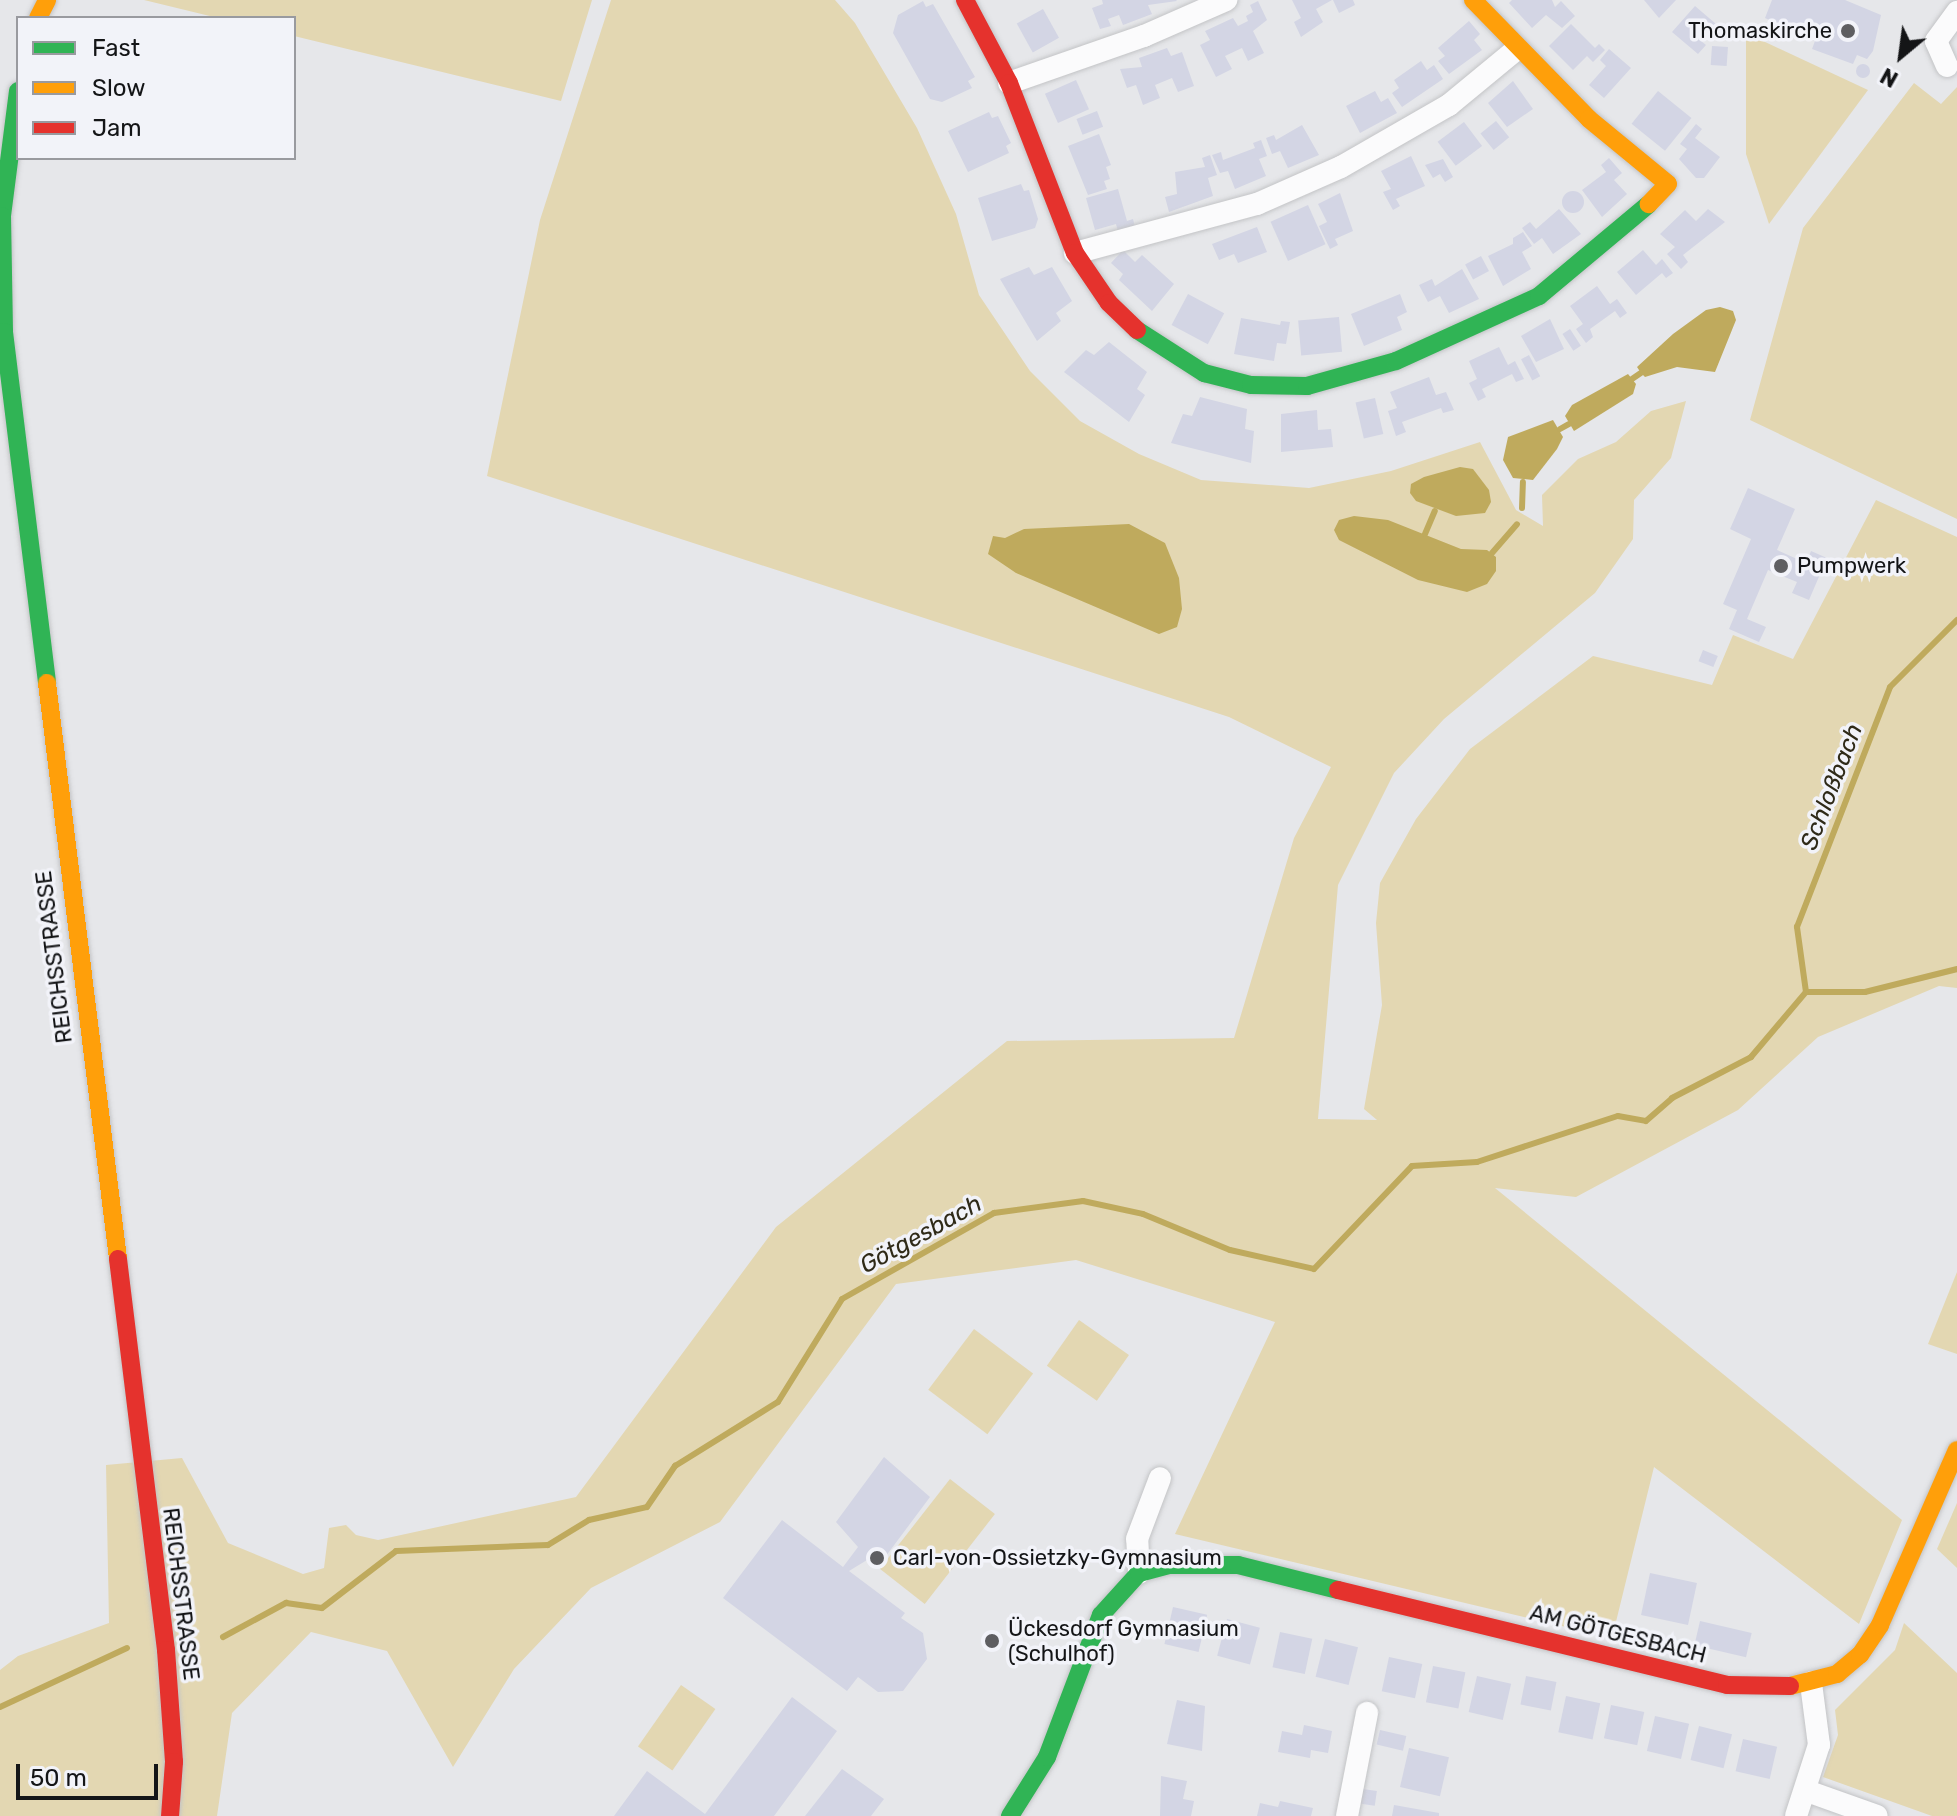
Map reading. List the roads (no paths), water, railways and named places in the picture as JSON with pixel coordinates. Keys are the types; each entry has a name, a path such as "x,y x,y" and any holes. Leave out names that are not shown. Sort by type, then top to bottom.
{"street":[{"path":"965,0 1009,83 1075,253 1109,303 1171,355 1204,373 1251,385 1307,386 1396,361 1539,296 1629,226 1668,184 1517,49 1473,0"},
{"path":"1009,83 1144,36 1226,0"},
{"path":"1947,66 1936,41 1957,12"},
{"path":"1075,253 1257,204 1341,167 1449,105 1517,49"},
{"name":"REICHSSTRASSE","path":"16,107 2,216 4,332 166,1650 174,1762 170,1816"},
{"name":"AM GÖTGESBACH","path":"1139,1573 1169,1565 1238,1565 1727,1685 1782,1688 1837,1674 1860,1655 1880,1625 1957,1451"},
{"path":"1015,1814 1059,1730 1096,1624 1124,1585 1139,1573 1137,1539 1160,1478"},
{"path":"1796,1816 1807,1791 1819,1745 1811,1683"},
{"path":"1347,1816 1367,1713"},
{"path":"1807,1791 1877,1816"}],"waterway":[{"path":"1632,379 1641,373"},
{"path":"1560,429 1569,424"},
{"path":"1522,508 1523,482"},
{"path":"1425,534 1435,511"},
{"path":"1492,553 1517,524"},
{"name":"Schloßbach","path":"1806,992 1797,927 1890,687 1957,620"},
{"path":"1806,992 1865,992 1957,969"},
{"name":"Götgesbach","path":"223,1637 286,1603 322,1608 396,1551 548,1545 589,1520 647,1507 675,1466 778,1402 842,1299 994,1213 1083,1201 1143,1214 1230,1250 1314,1269 1412,1166 1477,1162 1618,1116 1646,1121 1672,1098 1751,1057 1806,992"},
{"name":"Götgesbach","path":"0,1707 127,1648"}],"place":[{"name":"Thomaskirche","path":"1848,31"},
{"name":"Pumpwerk","path":"1781,566"},
{"name":"Carl-von-Ossietzky-Gymnasium","path":"877,1558"},
{"name":"Ückesdorf Gymnasium (Schulhof)","path":"992,1641"}]}
